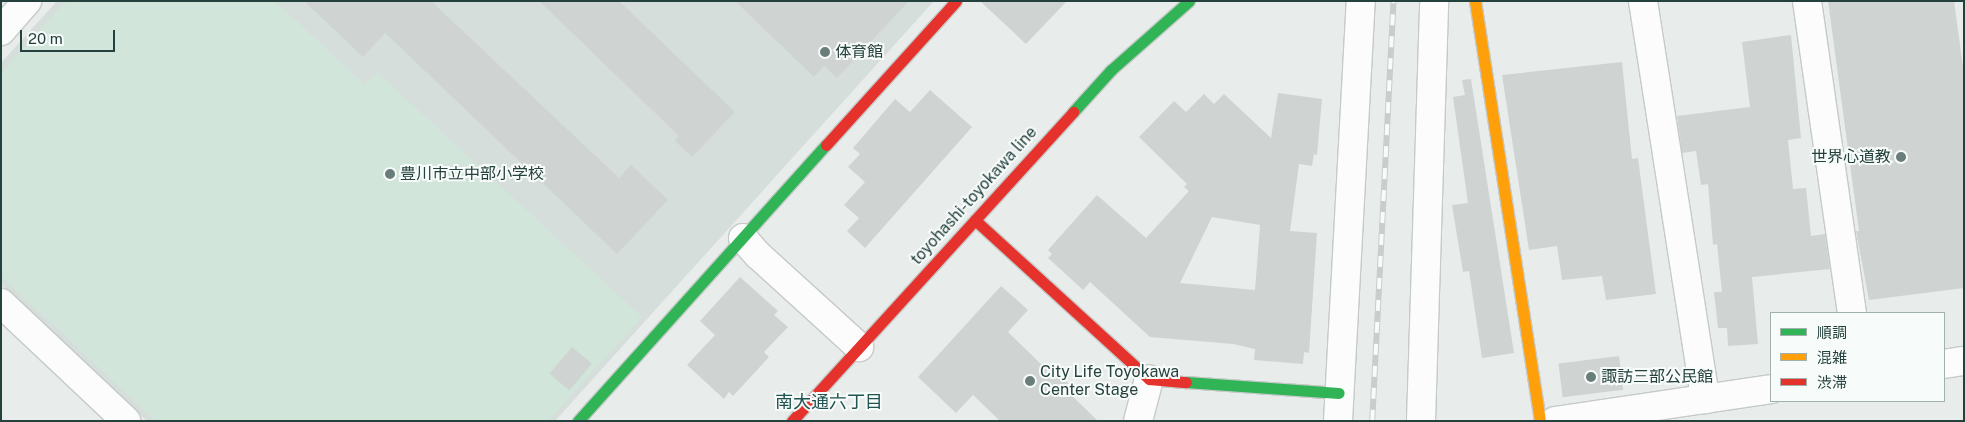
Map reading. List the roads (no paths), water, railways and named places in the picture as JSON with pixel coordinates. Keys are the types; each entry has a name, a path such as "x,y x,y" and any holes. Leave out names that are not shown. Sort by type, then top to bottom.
{"street":[{"path":"1,31 27,1"},
{"path":"578,421 956,1"},
{"name":"toyohashi-toyokawa line","path":"792,421 1111,70 1189,1"},
{"path":"1338,421 1361,1"},
{"path":"1420,421 1434,1"},
{"path":"1476,1 1540,421"},
{"path":"1642,1 1705,399"},
{"path":"1807,1 1852,312"},
{"path":"975,220 1149,379 1339,392"},
{"path":"743,238 758,255 859,347"},
{"path":"1,303 126,421"},
{"path":"1945,364 1964,361"},
{"path":"1138,421 1149,379"},
{"path":"1555,421 1770,389"}],"railway":[{"path":"1372,421 1393,1"}],"place":[{"name":"体育館","path":"825,52"},
{"name":"世界心道教","path":"1901,157"},
{"name":"豊川市立中部小学校","path":"390,174"},
{"name":"諏訪三部公民館","path":"1591,377"},
{"name":"City Life Toyokawa Center Stage","path":"1030,381"}],"district":[{"name":"南大通六丁目","path":"829,402"}]}
